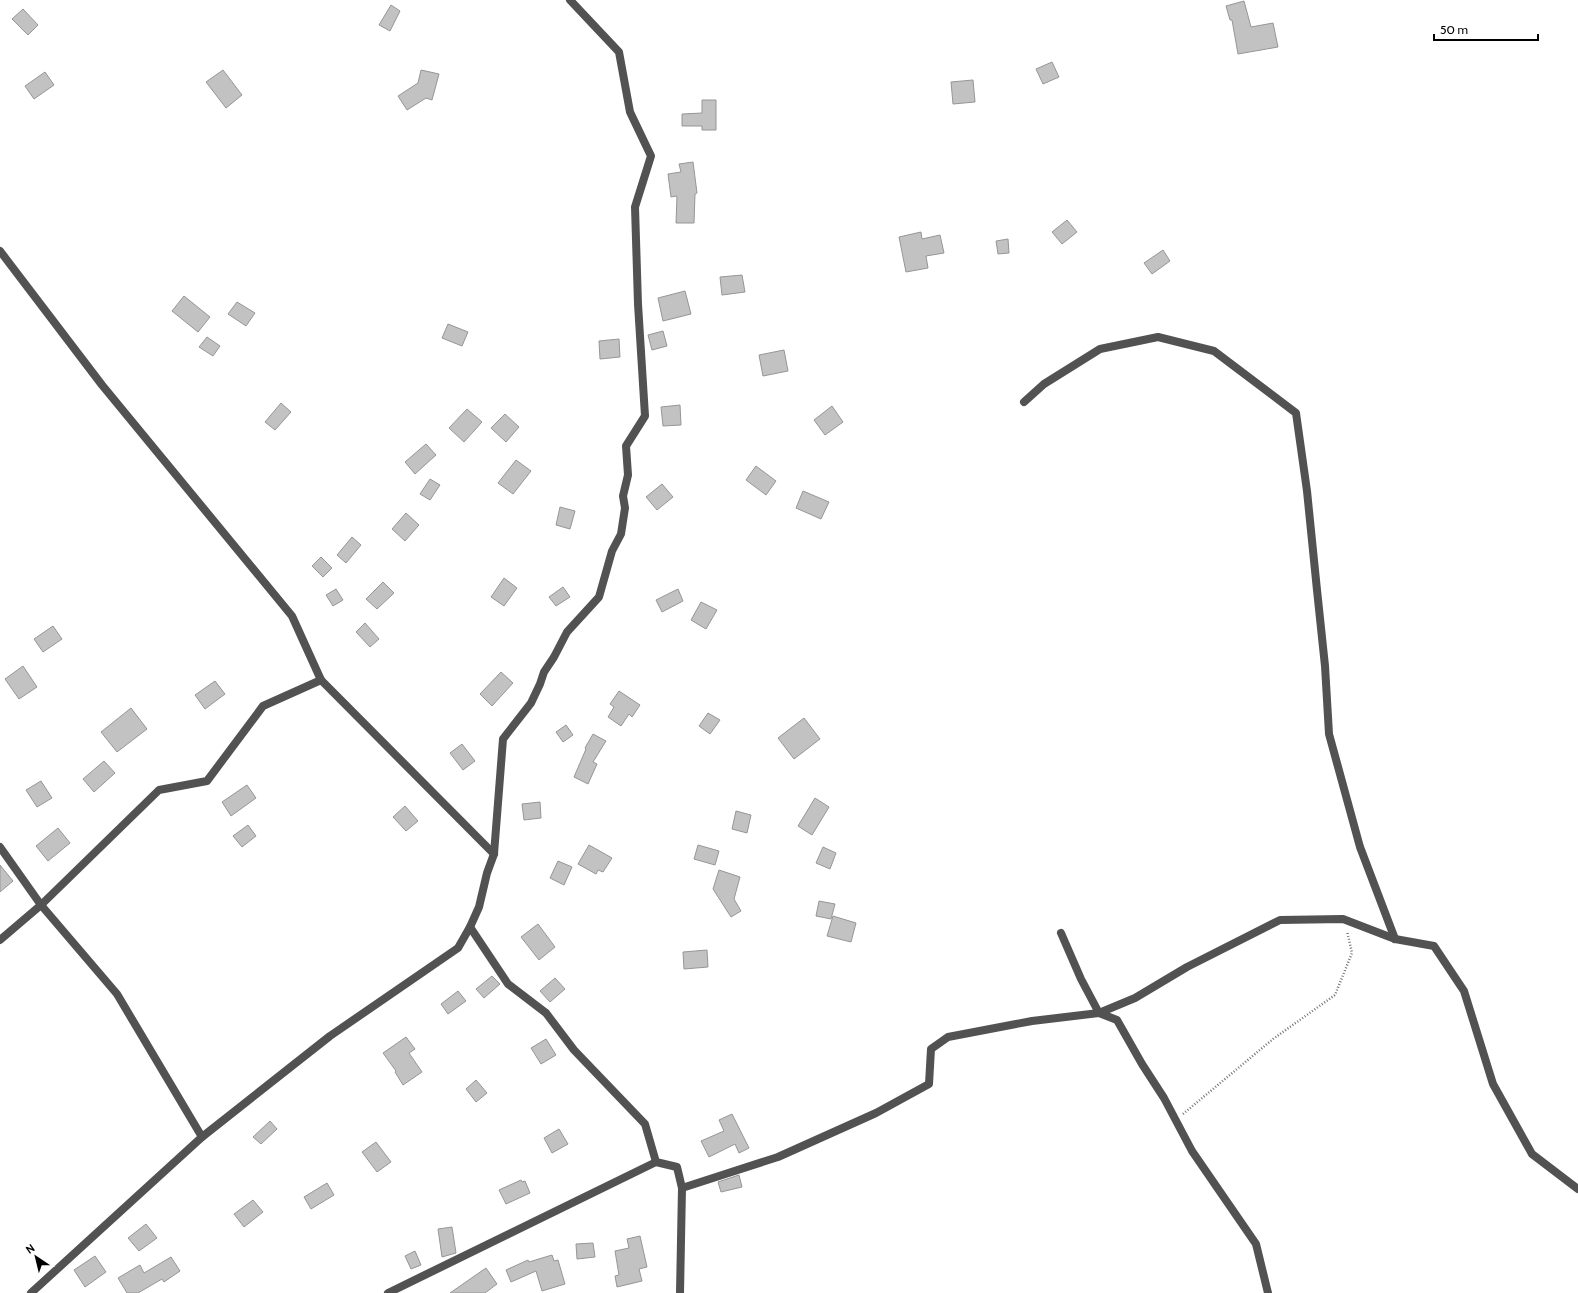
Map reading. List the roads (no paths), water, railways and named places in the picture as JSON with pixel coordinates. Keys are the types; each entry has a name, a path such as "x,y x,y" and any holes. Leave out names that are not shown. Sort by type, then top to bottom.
{"street":[{"path":"30,1293 202,1138 330,1036 458,948 479,908 487,873 494,854 503,739 531,703 544,672 567,632 599,597 612,551 622,534 625,508 623,496 628,475 626,446 645,416 638,304 635,207 651,156 630,112 619,52 570,0"},
{"path":"0,251 102,385 292,616 321,680 494,854"},
{"path":"1024,402 1044,384 1100,349 1158,337 1214,351 1296,413 1307,492 1325,666 1329,734 1360,846 1395,939"},
{"path":"0,940 41,904 159,790 207,781 263,706 321,680"},
{"path":"0,847 41,904 117,994 202,1138"},
{"path":"682,1188 778,1156 876,1113 929,1084 931,1049 948,1037 1032,1021 1099,1013 1135,998 1187,967 1280,920 1343,919 1395,939 1434,946 1464,991 1493,1084 1532,1154 1578,1189"},
{"path":"470,927 508,984 546,1014 574,1050 645,1124 656,1162"},
{"path":"1061,933 1081,979 1099,1013 1117,1020 1176,1120 1192,1152 1256,1244 1268,1293"},
{"path":"388,1293 656,1162 677,1167 682,1188 680,1293"}]}
